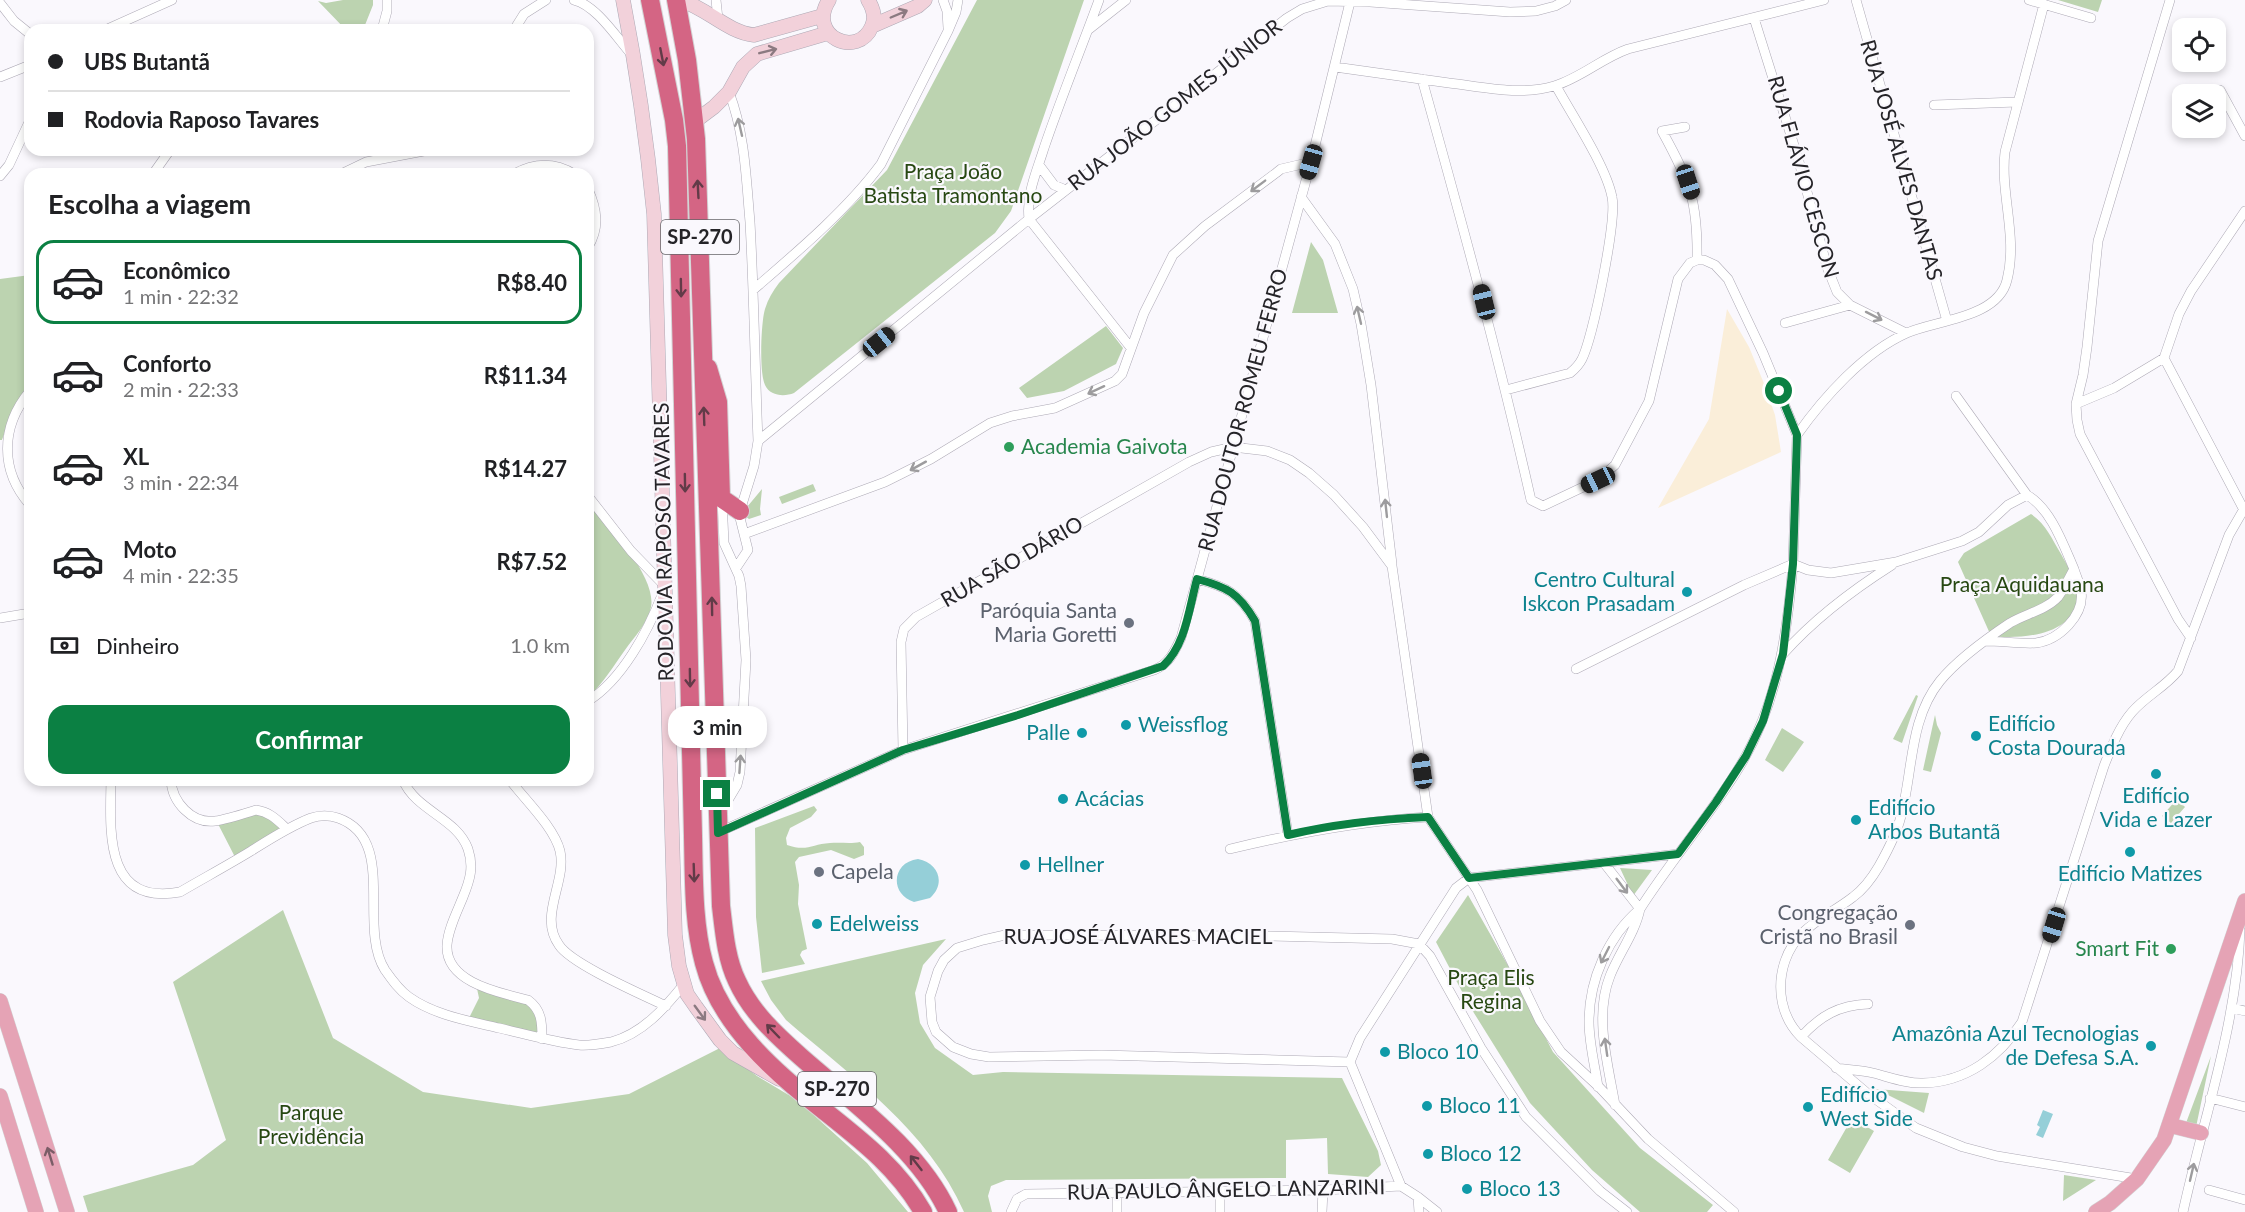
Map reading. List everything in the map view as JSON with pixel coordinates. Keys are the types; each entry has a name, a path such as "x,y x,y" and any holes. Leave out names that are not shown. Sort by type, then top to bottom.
{"highway":[{"name":"RODOVIA RAPOSO TAVARES","path":"650,0 674,120 678,166 693,836 699,936 704,963 713,989 728,1016 766,1060 878,1155 899,1176 923,1212"},
{"name":"RODOVIA RAPOSO TAVARES","path":"678,0 694,122 701,256 701,352 712,599 718,825 724,934 730,963 743,994 773,1032 897,1141 929,1181 948,1212"},
{"path":"701,352 714,381 718,402 722,498 740,511"}],"main road":[{"path":"623,0 648,146 654,214 675,935 679,966 687,994 720,1040 733,1053 796,1087"},
{"path":"678,0 701,8 735,30 754,35 822,16"},
{"path":"829,0 822,16 828,33 839,41 852,42 864,37 872,26 918,6 926,0"},
{"path":"868,0 873,10 872,26"},
{"path":"694,122 729,92 744,67 757,54 828,33"},
{"path":"2096,1212 2137,1179 2160,1147 2243,908"},
{"path":"0,1001 67,1212"},
{"path":"0,1096 36,1212"},
{"path":"2169,1125 2201,1133"}],"street":[{"path":"118,24 172,0"},
{"path":"383,24 387,11 387,0"},
{"path":"518,24 524,14 546,0"},
{"path":"573,0 592,9 634,57"},
{"path":"716,0 718,19"},
{"path":"944,0 948,31"},
{"path":"753,290 867,183 888,153 948,31 958,0"},
{"path":"1099,0 1039,165 1029,197 1029,219 1131,348"},
{"path":"1088,30 1126,0"},
{"name":"RUA JOÃO GOMES JÚNIOR","path":"758,441 1029,219 1287,18 1316,3 1455,3 1510,12 1536,11 1566,0"},
{"path":"1335,67 1507,91 1541,89 1556,86 1578,76 1613,54 1628,49 1824,0"},
{"name":"RUA JOSÉ ALVES DANTAS","path":"1856,0 1947,321"},
{"path":"2029,0 2091,18"},
{"path":"2170,0 2098,241 2086,357 2076,404 2080,434 2191,639"},
{"name":"RUA DOUTOR ROMEU FERRO","path":"718,825 903,750 1018,715 1163,666 1171,659 1181,638 1311,162 1350,2"},
{"path":"0,3 14,21 24,29"},
{"path":"1797,435 1833,390 1878,351 1906,333 1985,308 2002,292 2007,281 2011,236 2003,168 2017,102 2044,4"},
{"name":"RUA FLÁVIO CESCON","path":"1754,18 1798,158 1827,267 1837,292 1850,305 1906,333"},
{"path":"0,77 24,67"},
{"path":"1422,79 1506,390 1531,500 1543,506 1598,480 1615,465 1649,401 1678,279 1690,263 1697,260 1704,260 1714,265 1728,279 1763,353 1797,435 1793,564 1783,654 1763,721 1746,756 1716,802 1640,909 1624,922 1601,964 1595,979 1589,1022 1599,1087"},
{"path":"1506,390 1570,373 1578,366 1584,355 1591,330 1611,230 1612,198 1606,179 1556,86"},
{"path":"729,92 742,132 753,290 758,441 754,466 740,511 740,521 748,550 736,568"},
{"path":"2226,101 2245,136"},
{"path":"1934,105 2017,102"},
{"path":"1684,127 1662,131 1693,196 1698,231 1697,260"},
{"path":"0,176 9,165 24,133"},
{"path":"350,168 366,162 398,156"},
{"path":"744,534 885,482 921,465 998,420 1055,408 1115,381 1122,374 1144,313 1173,255 1205,226 1281,169 1311,162"},
{"path":"527,168 533,165 544,165 562,168"},
{"path":"1039,165 1054,185 1066,190"},
{"path":"1301,197 1335,244 1353,289 1361,324 1371,385 1392,566 1428,817 1482,900 1540,1021 1561,1052 1599,1087 1648,1139 1734,1212"},
{"path":"594,204 596,223 594,229"},
{"path":"2076,404 2114,388 2164,358 2179,314 2191,291 2245,211"},
{"path":"1785,323 1850,305"},
{"path":"1836,1068 1870,1072 1922,1083 1946,1080 1987,1062 2002,1049 2022,1022 2114,741 2131,713 2175,675 2191,639 2229,534 2244,510 2164,358"},
{"path":"1956,396 2027,495 2040,505 2073,569 2081,591 2081,599 2072,622 2048,640 2039,642 1985,641"},
{"path":"24,399 8,426 3,444 3,463 10,481 24,498"},
{"path":"1233,447 1267,451 1290,460 1309,473 1334,495 1364,527 1392,566"},
{"name":"RUA SÃO DÁRIO","path":"903,750 901,642 908,623 1189,462 1211,452 1233,447"},
{"path":"1576,669 1744,585 1793,564 1809,570 1831,573 1896,562 1962,541 1979,532 2008,505 2027,495"},
{"path":"718,825 732,798 740,772 746,660 741,586 736,568 724,543 722,498"},
{"path":"594,504 664,588 652,621 637,648 594,696"},
{"path":"1783,654 1804,630 1845,596 1896,562"},
{"path":"2073,569 2057,597 2010,623 1985,641 1947,672 1937,684 1921,717 1901,818 1891,844 1868,883 1854,897 1809,925 1792,945 1781,974 1782,1000 1785,1014 1801,1037 1867,1093 1916,1128 1963,1147 1997,1156 2137,1179"},
{"path":"1197,579 1229,589 1240,599 1255,621 1288,835"},
{"path":"0,618 24,614"},
{"path":"111,786 113,850 119,871 130,882 149,893 165,895 180,892 287,830 313,818 324,816 345,822 358,831 367,842 371,856 374,931 383,967 408,997 449,1016 542,1039 580,1045 612,1042 630,1035 666,1006 684,984"},
{"path":"172,786 174,796 194,817 215,821 256,810 273,816 287,830"},
{"path":"407,786 419,802 458,832 466,843 472,863 470,880 448,938 448,953 451,961 462,975 476,984 528,1000 533,1004 540,1017 542,1039"},
{"path":"515,786 546,825 559,849 561,867 551,918 553,935 559,946 576,959 666,1006"},
{"path":"1230,849 1288,835 1376,820 1428,817"},
{"path":"1401,1186 1350,1062 1360,1038 1456,888 1469,878 1678,854"},
{"path":"1604,863 1640,909"},
{"path":"2183,1212 2232,1008 2239,968 2243,908"},
{"path":"1615,1105 1605,1045 1603,1021 1605,1001 1609,979 1637,922 1640,909"},
{"name":"RUA JOSÉ ÁLVARES MACIEL","path":"1350,1062 1102,1055 989,1057 971,1054 952,1047 943,1040 932,1023 930,997 938,971 957,948 1005,935 1270,936 1392,939 1419,944"},
{"path":"1419,944 1430,956 1482,1048 1526,1117 1600,1191 1627,1212"},
{"path":"1801,1037 1816,1021 1837,1008 1868,1004"},
{"path":"2232,1008 2245,1011"},
{"path":"2210,1098 2245,1107"},
{"name":"RUA PAULO ÂNGELO LANZARINI","path":"1011,1209 1017,1199 1026,1194 1323,1190 1401,1186 1437,1212"},
{"path":"1322,1212 1323,1190"},
{"path":"2209,1190 2245,1200"},
{"path":"1220,1192 1220,1212"},
{"path":"1117,1193 1117,1212"},
{"path":"1418,1197 1419,1212"},
{"path":"1716,1212 1722,1202"}],"shaded area":[{"path":"1727,309 1749,347 1765,386 1775,415 1781,452 1658,508 1709,419"}],"green space":[{"path":"343,0 373,0 365,24 340,24 318,1 326,3"},
{"name":"Praça João Batista Tramontano","path":"977,0 1084,0 1011,211 995,233 794,393 782,395 770,391 763,379 761,359 764,315 769,298 779,283 887,170"},
{"path":"2058,0 2102,0 2098,12"},
{"path":"1311,242 1323,260 1338,313 1292,313"},
{"path":"24,276 24,394 17,404 2,440 0,440 0,279"},
{"path":"1106,326 1123,348 1116,364 1064,391 1027,398 1019,388"},
{"path":"813,484 816,491 782,504 779,497"},
{"path":"762,489 761,515 749,519 745,516 747,507"},
{"path":"594,508 639,566 651,595 651,607 647,619 594,691"},
{"name":"Praça Aquidauana","path":"2031,514 2048,532 2072,575 2077,588 2077,603 2071,615 2062,624 2049,631 2019,637 1991,636 1958,562 1964,553"},
{"path":"1916,695 1918,696 1902,743 1893,739"},
{"path":"1935,715 1941,733 1931,772 1923,770"},
{"path":"1782,728 1804,742 1783,772 1765,760"},
{"path":"2177,799 2185,807 2171,823 2162,816"},
{"path":"814,806 817,810 811,817 790,828 786,838 787,845 805,848 830,843 860,842 864,847 864,855 854,859 831,850 799,857 795,862 799,885 798,904 807,949 800,955 805,964 762,973 756,917 755,828"},
{"path":"263,812 284,831 236,859 217,822"},
{"path":"1620,868 1652,870 1633,896"},
{"name":"Praça Elis Regina","path":"1468,895 1553,1052 1640,1148 1713,1205 1707,1212 1640,1212 1592,1170 1530,1103 1469,1005 1436,942"},
{"name":"Parque Previdência","path":"283,910 333,1038 423,1092 531,1108 629,1094 720,1048 757,1076 797,1100 867,1163 908,1212 88,1212 83,1196 193,1165 226,1140 173,982"},
{"path":"946,939 923,965 915,993 920,1023 935,1048 973,1075 1003,1072 1342,1078 1378,1151 1381,1165 1368,1177 1328,1174 1327,1138 1286,1140 1286,1178 1006,1180 991,1186 988,1196 992,1212 964,1212 949,1183 909,1130 862,1084 786,1020 771,1000 761,981"},
{"path":"476,984 535,1006 542,1039 468,1020 479,998"},
{"path":"2211,1056 2196,1127 2186,1123"},
{"path":"1876,1089 1929,1093 1924,1113"},
{"path":"1852,1118 1874,1131 1850,1173 1828,1160"},
{"path":"2064,1175 2096,1180 2063,1201"}],"water":[{"path":"918,859 925,861 935,869 939,881 938,887 930,898 914,902 900,892 897,879 903,866 909,861"},
{"path":"2043,1110 2053,1114 2043,1138 2036,1135"}],"place":[{"name":"Academia Gaivota","path":"1009,447"},
{"name":"Centro Cultural Iskcon Prasadam","path":"1687,592"},
{"name":"Paróquia Santa Maria Goretti","path":"1129,623"},
{"name":"Weissflog","path":"1126,725"},
{"name":"Palle","path":"1082,733"},
{"name":"Edifício Costa Dourada","path":"1976,736"},
{"name":"Edifício Vida e Lazer","path":"2156,774"},
{"name":"Acácias","path":"1063,799"},
{"name":"Edifício Arbos Butantã","path":"1856,820"},
{"name":"Edifício Matizes","path":"2130,852"},
{"name":"Hellner","path":"1025,865"},
{"name":"Capela","path":"819,872"},
{"name":"Edelweiss","path":"817,924"},
{"name":"Congregação Cristã no Brasil","path":"1910,925"},
{"name":"Smart Fit","path":"2171,949"},
{"name":"Amazônia Azul Tecnologias de Defesa S.A.","path":"2151,1046"},
{"name":"Bloco 10","path":"1385,1052"},
{"name":"Bloco 11","path":"1427,1106"},
{"name":"Edifício West Side","path":"1808,1107"},
{"name":"Bloco 12","path":"1428,1154"},
{"name":"Bloco 13","path":"1467,1189"}],"route":[{"path":"717,794 718,833 903,750 1018,715 1163,666 1171,659 1181,638 1197,579 1229,589 1240,599 1255,621 1288,835 1387,819 1428,817 1469,878 1678,854 1746,756 1763,721 1783,654 1793,564 1797,435 1779,391"}]}
